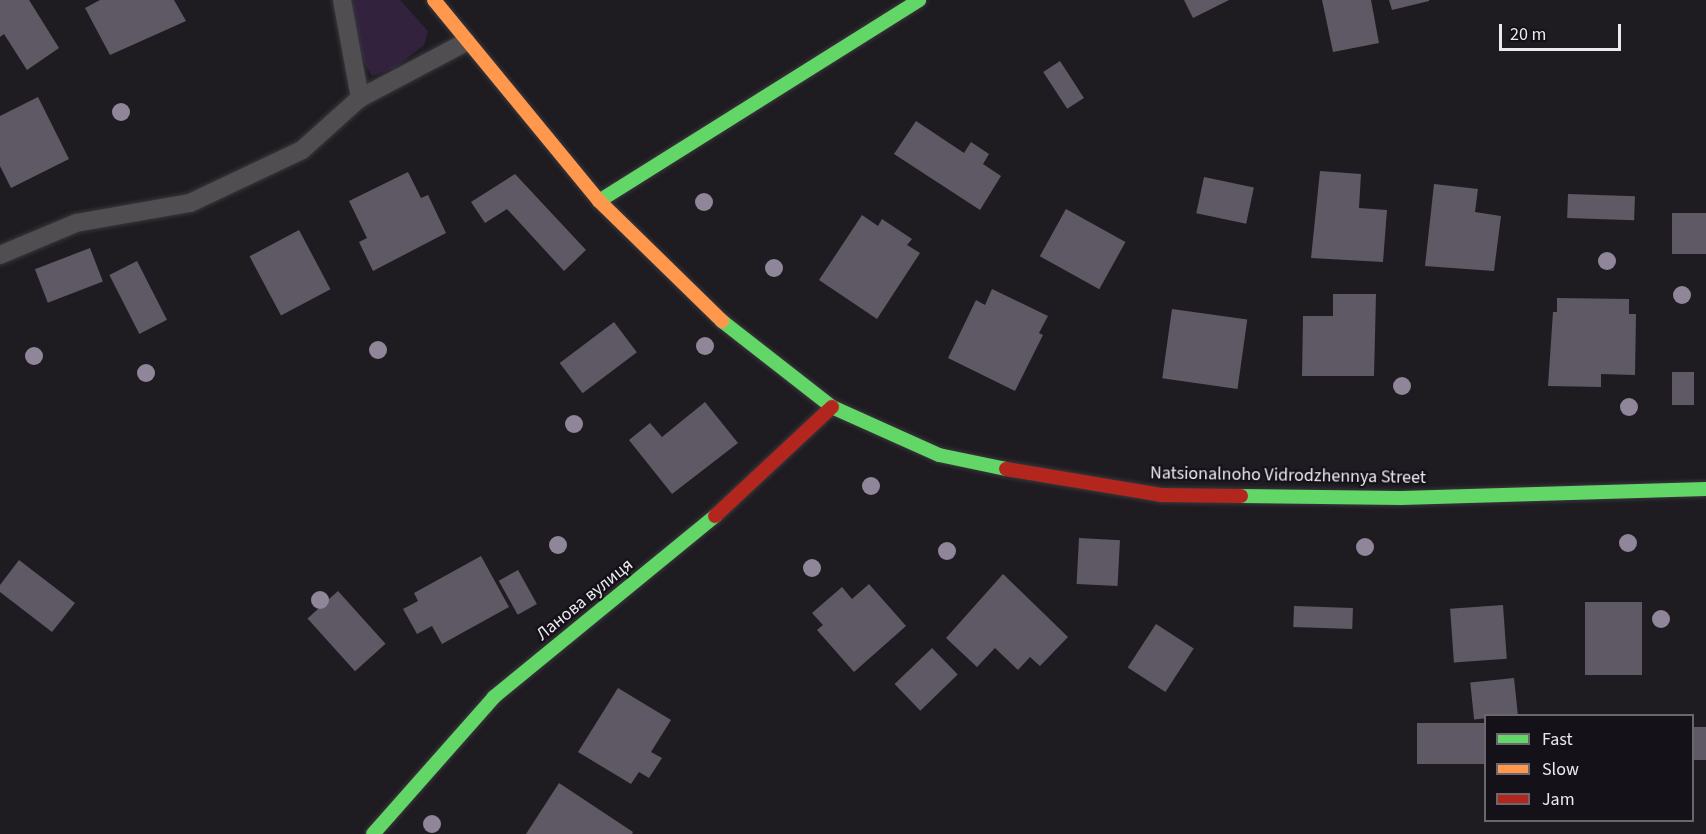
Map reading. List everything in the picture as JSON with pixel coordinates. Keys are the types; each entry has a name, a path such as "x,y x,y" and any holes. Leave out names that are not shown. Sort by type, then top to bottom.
{"street":[{"name":"Natsionalnoho Vidrodzhennya Street","path":"434,0 466,42 599,201 676,280 739,338 832,407 939,455 1037,476 1161,495 1401,498 1706,489"},
{"path":"599,201 919,0"},
{"name":"Ланова вулиця","path":"373,834 494,697 705,526 832,407"}],"lane":[{"path":"342,0 360,98"},
{"path":"0,255 76,223 190,203 302,150 360,98 466,42"}],"shaded area":[{"path":"348,0 400,0 428,31 424,45 395,68 372,76 363,61"}],"building":[{"path":"0,0 29,0 59,48 27,70 4,34 0,37"},
{"path":"100,0 174,0 186,21 110,55 85,8"},
{"path":"1184,0 1229,0 1193,18"},
{"path":"1322,0 1371,0 1379,43 1333,52"},
{"path":"1389,0 1429,0 1429,1 1392,10"},
{"path":"1060,61 1084,98 1067,109 1043,72"},
{"path":"38,97 69,159 11,188 0,166 0,116"},
{"path":"916,121 964,153 971,142 989,154 983,164 1001,176 980,210 894,154"},
{"path":"1320,171 1361,174 1359,208 1387,210 1383,262 1311,258"},
{"path":"408,172 421,198 428,195 446,233 373,271 359,242 367,238 349,201"},
{"path":"515,174 586,250 564,271 507,209 485,223 471,202"},
{"path":"1204,177 1254,188 1246,224 1196,213"},
{"path":"1434,184 1478,189 1475,212 1501,216 1494,271 1425,266"},
{"path":"1568,194 1635,196 1634,220 1567,218"},
{"path":"1066,209 1125,242 1099,289 1040,256"},
{"path":"1672,213 1706,213 1706,254 1672,254"},
{"path":"862,215 878,226 882,219 912,239 907,245 920,253 877,319 819,280"},
{"path":"299,230 330,289 281,315 250,256"},
{"path":"90,248 103,282 48,303 35,269"},
{"path":"137,261 167,320 139,334 109,275"},
{"path":"992,289 1048,316 1039,333 1043,335 1015,391 948,358 976,300 985,305"},
{"path":"1333,294 1376,294 1374,376 1302,376 1303,316 1333,316"},
{"path":"1557,298 1629,299 1629,314 1636,314 1635,375 1601,374 1601,387 1548,386 1553,312 1557,312"},
{"path":"1172,309 1247,320 1238,389 1162,378"},
{"path":"614,322 637,352 583,393 560,363"},
{"path":"1672,372 1694,372 1694,405 1672,405"},
{"path":"705,402 738,443 672,494 629,440 650,423 662,437"},
{"path":"1079,538 1120,540 1118,586 1077,584"},
{"path":"481,556 509,607 442,644 432,626 417,634 403,609 418,601 414,593"},
{"path":"19,560 75,603 52,632 0,592 0,585"},
{"path":"518,570 537,604 518,615 499,581"},
{"path":"1003,574 1068,637 1040,666 1030,657 1018,670 995,648 977,667 946,638"},
{"path":"869,584 906,626 854,672 817,630 823,625 812,613 842,587 852,599"},
{"path":"338,591 386,644 355,671 308,618"},
{"path":"1585,602 1642,602 1642,675 1585,675"},
{"path":"1503,605 1507,659 1454,663 1450,609"},
{"path":"1294,606 1353,608 1352,629 1293,627"},
{"path":"1156,624 1194,649 1165,692 1128,668"},
{"path":"932,648 958,675 920,711 895,684"},
{"path":"1514,678 1518,714 1484,714 1484,718 1474,719 1470,683"},
{"path":"618,688 671,720 651,752 662,758 649,778 639,772 631,784 578,752"},
{"path":"1417,723 1484,723 1484,764 1417,764"},
{"path":"1694,727 1706,727 1706,760 1694,760"},
{"path":"559,783 633,832 632,834 526,834"}],"traffic: fast":[{"path":"599,201 919,0"},
{"path":"722,321 832,407 939,455 1006,469"},
{"path":"1241,496 1401,498 1706,489"},
{"path":"373,834 494,697 715,516"}],"traffic: slow":[{"path":"434,0 599,201 722,321"}],"traffic: jam":[{"path":"715,516 832,407"},
{"path":"1006,469 1161,495 1241,496"}]}
